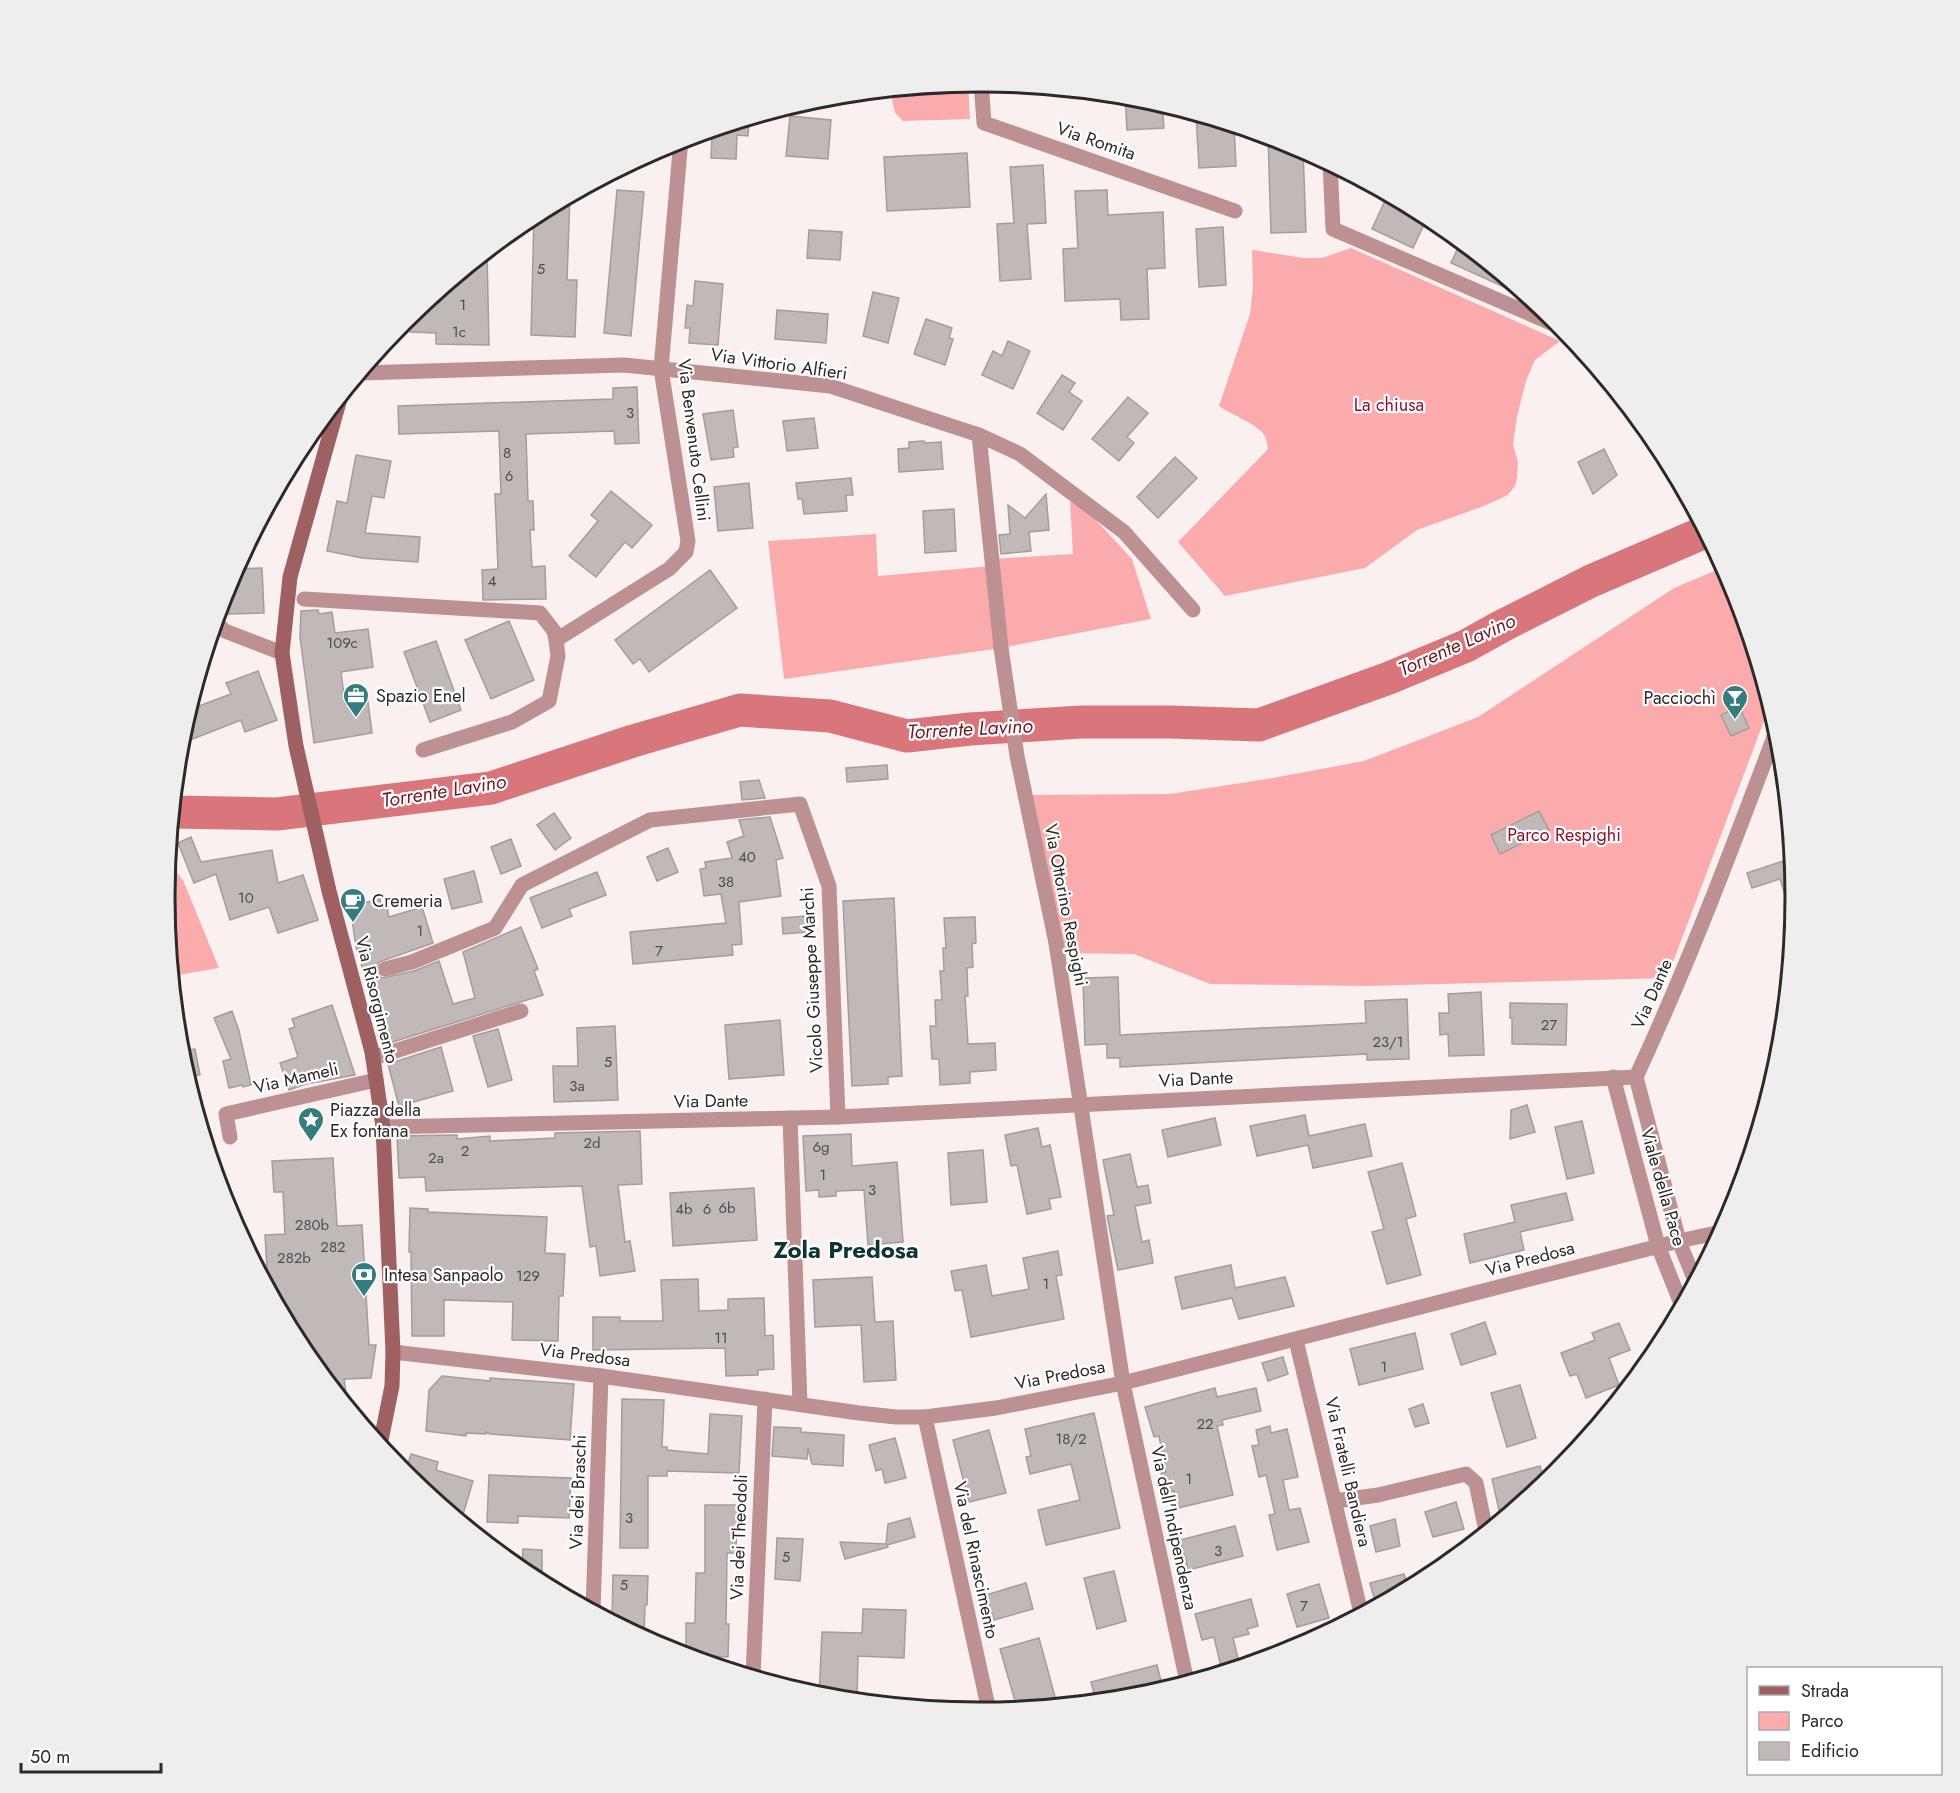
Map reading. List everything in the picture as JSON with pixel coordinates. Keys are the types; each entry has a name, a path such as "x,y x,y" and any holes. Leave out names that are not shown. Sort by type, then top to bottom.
{"main road":[{"name":"Via Risorgimento","path":"336,413 290,577 282,653 296,746 329,891 359,978 383,1127 393,1352 392,1386 382,1435"}],"street":[{"name":"Via Romita","path":"982,92 984,123 1234,211"},
{"name":"Via Benvenuto Cellini","path":"556,640 669,569 686,552 688,541 662,369 680,150"},
{"path":"1330,172 1333,229 1539,318"},
{"name":"Via Vittorio Alfieri","path":"369,373 624,365 830,386 979,435 1020,454 1124,532 1193,610"},
{"name":"Via Ottorino Respighi","path":"979,435 1001,648 1017,756 1056,943 1123,1383"},
{"path":"304,599 540,613 554,631 558,656 549,700 512,722 423,750"},
{"path":"222,628 282,653"},
{"name":"Via Dante","path":"383,1127 838,1118 1636,1077 1674,995 1771,745"},
{"name":"Vicolo Giuseppe Marchi","path":"385,969 412,962 495,928 522,885 650,820 800,804 829,886 838,1118"},
{"path":"373,1058 521,1011"},
{"name":"Viale della Pace","path":"1613,1077 1658,1246 1678,1297"},
{"name":"Viale della Pace","path":"1636,1077 1679,1241 1692,1272"},
{"name":"Via Mameli","path":"230,1137 226,1114 376,1080"},
{"path":"790,1118 800,1404"},
{"name":"Via Predosa","path":"393,1352 601,1376 896,1417 925,1417 996,1408 1123,1383 1658,1246 1710,1235"},
{"name":"Via Fratelli Bandiera","path":"1296,1340 1359,1606"},
{"name":"Via dei Braschi","path":"593,1602 601,1376"},
{"name":"Via dell'Indipendenza","path":"1123,1383 1185,1675"},
{"name":"Via dei Theodoli","path":"753,1669 765,1399"},
{"name":"Via del Rinascimento","path":"925,1417 987,1702"},
{"path":"1335,1501 1378,1495 1466,1474 1476,1483 1484,1523"}],"green space":[{"path":"969,92 970,119 903,121 895,113 891,96"},
{"name":"La chiusa","path":"1351,248 1560,341 1535,360 1526,381 1513,445 1518,462 1515,486 1508,495 1484,506 1417,530 1365,568 1225,596 1178,542 1268,449 1266,438 1261,431 1219,406 1250,314 1253,287 1252,250 1304,258 1322,258"},
{"path":"1070,501 1092,516 1132,559 1151,619 1001,648 784,679 768,541 876,534 878,576 992,566 992,559 1073,554"},
{"name":"Parco Respighi","path":"1716,570 1742,638 1765,718 1667,978 1366,986 1210,984 1134,954 1057,953 1025,795 1170,794 1364,761 1478,717 1674,588"},
{"path":"176,872 183,880 219,968 179,975"}],"building":[{"path":"1126,105 1163,113 1164,128 1127,130"},
{"path":"790,116 831,120 828,159 786,156"},
{"path":"1196,121 1234,133 1236,166 1199,168"},
{"path":"749,126 748,136 737,135 736,159 711,158 712,138"},
{"path":"1268,145 1303,160 1306,232 1271,233"},
{"path":"967,153 970,207 887,211 884,157"},
{"path":"1043,165 1046,223 1027,224 1031,279 1000,281 997,224 1014,223 1010,167"},
{"path":"617,190 644,192 631,336 604,333"},
{"path":"1107,190 1108,215 1163,212 1165,268 1147,269 1149,319 1121,320 1120,299 1065,301 1063,249 1078,248 1075,191"},
{"path":"1385,201 1424,225 1413,248 1372,229"},
{"path":"570,204 567,280 577,280 575,337 531,335 534,227"},
{"path":"1223,227 1226,285 1199,287 1196,229"},
{"path":"809,230 842,232 840,260 807,258"},
{"path":"1457,249 1509,289 1451,263"},
{"path":"487,260 489,345 436,344 436,333 410,332 411,327 449,291"},
{"path":"695,281 723,284 718,345 689,343 690,328 685,328 687,305 693,306"},
{"path":"873,292 899,298 888,343 863,336"},
{"path":"777,310 828,314 826,343 775,339"},
{"path":"926,319 952,328 949,338 953,339 945,365 914,354"},
{"path":"1008,341 1030,351 1013,389 982,375 993,351 1002,356"},
{"path":"1062,375 1075,383 1069,392 1082,401 1063,430 1037,413"},
{"path":"637,387 639,443 615,444 614,431 526,434 528,501 533,501 534,530 530,530 532,567 545,566 546,599 483,600 482,570 498,569 495,494 501,494 499,431 399,434 398,406 613,399 613,388"},
{"path":"1128,397 1148,413 1127,437 1134,443 1119,461 1092,439"},
{"path":"733,410 738,447 733,448 734,457 711,460 703,414"},
{"path":"814,418 818,448 787,451 783,421"},
{"path":"924,441 925,443 941,442 943,469 899,472 898,449 909,448 909,442"},
{"path":"1604,449 1617,475 1593,494 1578,462"},
{"path":"356,455 391,461 384,498 372,496 365,533 420,537 418,562 362,558 327,551 337,501 347,503"},
{"path":"1175,457 1197,478 1158,518 1137,497"},
{"path":"851,478 853,495 846,495 847,511 804,514 802,499 798,499 796,483"},
{"path":"749,483 753,528 718,531 714,487"},
{"path":"611,491 652,525 632,548 625,542 596,577 569,556 598,521 591,515"},
{"path":"1046,494 1049,530 1029,532 1031,551 1001,554 999,535 1010,534 1008,505 1025,518"},
{"path":"954,509 956,551 925,553 923,511"},
{"path":"262,568 264,613 228,614 236,588 245,569"},
{"path":"710,570 737,608 649,672 640,659 633,664 615,640"},
{"path":"318,610 319,614 332,612 335,633 368,629 373,667 341,672 345,704 368,702 372,733 314,743 300,637 301,611"},
{"path":"509,621 534,680 491,699 465,640"},
{"path":"436,641 461,710 430,722 404,652"},
{"path":"258,671 277,720 245,732 241,720 190,740 198,706 231,694 226,683"},
{"name":"Pacciochì","path":"1739,706 1749,728 1731,736 1721,715"},
{"path":"887,765 888,779 847,782 846,768"},
{"path":"759,780 765,798 742,800 740,782"},
{"path":"1539,811 1549,830 1500,854 1491,835"},
{"path":"554,813 571,838 555,850 537,825"},
{"path":"770,817 783,858 776,860 781,896 739,902 742,944 732,945 733,955 633,964 630,932 726,923 721,894 704,896 700,869 706,868 705,862 732,858 727,842 744,836 739,820"},
{"path":"191,837 201,862 272,850 278,883 303,875 318,920 278,933 269,907 230,920 216,874 194,883 178,843"},
{"path":"511,839 521,866 501,874 491,847"},
{"path":"668,848 678,872 657,881 647,857"},
{"path":"1784,861 1785,894 1780,879 1752,888 1747,873"},
{"path":"474,871 482,902 452,909 444,879"},
{"path":"597,872 606,895 569,909 572,916 542,928 530,898"},
{"path":"894,898 902,1076 888,1077 888,1084 852,1086 843,901"},
{"path":"380,899 381,904 386,903 389,917 422,907 433,943 379,962 375,971 382,978 414,971 439,961 453,1004 475,998 463,952 521,927 538,969 534,971 543,995 386,1044 356,947 350,906"},
{"path":"806,916 808,932 783,934 782,918"},
{"path":"975,917 976,943 972,944 973,967 967,968 968,996 965,996 968,1044 995,1043 996,1070 970,1072 970,1083 940,1085 939,1059 932,1059 930,1026 936,1026 935,1000 942,1000 940,971 944,971 943,948 946,948 944,918"},
{"path":"1118,977 1120,1035 1366,1023 1365,1001 1407,999 1409,1059 1367,1060 1367,1054 1120,1067 1120,1058 1107,1058 1107,1044 1085,1045 1083,978"},
{"path":"1481,992 1484,1055 1449,1056 1448,1034 1440,1035 1439,1013 1449,1013 1448,994"},
{"path":"1510,1003 1567,1004 1566,1045 1512,1044"},
{"path":"332,1005 355,1075 306,1084 289,1090 280,1063 298,1057 289,1029 295,1027 292,1019"},
{"path":"232,1011 239,1031 251,1085 229,1088 223,1061 231,1059 214,1018"},
{"path":"780,1020 784,1075 729,1079 725,1025"},
{"path":"615,1026 618,1100 554,1102 553,1066 578,1066 577,1028"},
{"path":"498,1029 512,1080 488,1087 473,1036"},
{"path":"441,1047 453,1091 399,1106 388,1064"},
{"path":"195,1049 200,1075 195,1076 189,1050"},
{"path":"1527,1105 1535,1132 1510,1139 1511,1110"},
{"path":"1305,1115 1309,1136 1365,1124 1372,1156 1313,1168 1308,1145 1257,1156 1250,1126"},
{"path":"1215,1118 1221,1145 1168,1157 1162,1130"},
{"path":"1582,1121 1594,1173 1567,1179 1555,1127"},
{"path":"1038,1128 1042,1147 1050,1145 1061,1197 1049,1199 1051,1209 1027,1214 1017,1165 1011,1166 1005,1135"},
{"path":"640,1131 642,1184 618,1185 625,1242 630,1241 635,1271 600,1276 596,1246 590,1247 582,1186 426,1191 425,1177 399,1178 397,1136 457,1135 457,1139 490,1136 490,1141 555,1138 555,1133"},
{"path":"851,1134 852,1166 897,1162 903,1242 868,1245 864,1190 836,1191 836,1196 819,1197 819,1190 806,1191 803,1136"},
{"path":"983,1150 987,1202 951,1205 948,1153"},
{"path":"1130,1154 1137,1187 1148,1185 1151,1203 1135,1206 1142,1242 1149,1240 1153,1263 1118,1270 1107,1216 1114,1215 1103,1160"},
{"path":"333,1158 337,1226 362,1225 369,1345 376,1345 371,1378 344,1379 346,1393 311,1344 267,1270 265,1235 285,1234 283,1192 274,1192 272,1161"},
{"path":"1402,1163 1416,1216 1406,1219 1421,1275 1387,1284 1372,1232 1384,1229 1368,1172"},
{"path":"754,1188 757,1240 673,1246 670,1193"},
{"path":"1566,1193 1573,1220 1520,1232 1524,1250 1470,1263 1464,1234 1515,1222 1511,1205"},
{"path":"410,1208 428,1209 428,1212 547,1217 545,1253 565,1254 563,1296 559,1296 558,1341 512,1340 513,1302 444,1300 444,1336 412,1336"},
{"path":"1058,1251 1062,1275 1056,1276 1064,1319 971,1337 962,1290 955,1291 951,1271 986,1265 992,1296 1029,1289 1023,1258"},
{"path":"1231,1265 1235,1288 1285,1277 1294,1306 1239,1319 1232,1298 1182,1309 1175,1277"},
{"path":"872,1277 875,1322 893,1321 896,1380 864,1382 861,1325 815,1327 813,1280"},
{"path":"698,1279 699,1311 728,1310 728,1299 764,1298 765,1336 773,1335 774,1369 758,1370 758,1375 726,1376 725,1348 593,1350 593,1317 620,1317 620,1321 663,1321 661,1280"},
{"path":"1485,1322 1496,1354 1461,1365 1451,1334"},
{"path":"1619,1323 1630,1350 1609,1358 1619,1385 1586,1398 1577,1374 1570,1376 1561,1353 1595,1340 1592,1333"},
{"path":"1415,1333 1423,1369 1359,1385 1350,1349"},
{"path":"1283,1357 1288,1374 1268,1381 1262,1363"},
{"path":"442,1376 490,1381 490,1378 574,1384 570,1440 486,1432 486,1434 466,1433 466,1436 426,1431 429,1390"},
{"path":"1520,1385 1536,1438 1507,1447 1491,1393"},
{"path":"1215,1388 1217,1397 1256,1388 1261,1411 1222,1420 1223,1425 1217,1426 1233,1495 1178,1508 1174,1491 1165,1493 1161,1473 1166,1472 1159,1436 1154,1437 1145,1407"},
{"path":"622,1399 664,1400 662,1447 667,1447 667,1450 708,1454 710,1414 742,1416 739,1473 667,1471 667,1476 648,1476 648,1548 620,1548"},
{"path":"1423,1404 1429,1423 1415,1427 1409,1409"},
{"path":"1094,1413 1120,1528 1046,1545 1038,1510 1080,1500 1071,1464 1030,1474 1026,1457 1031,1456 1025,1429"},
{"path":"1270,1426 1271,1433 1287,1429 1298,1477 1283,1480 1289,1510 1300,1508 1309,1542 1277,1550 1269,1515 1275,1514 1266,1475 1259,1477 1252,1446 1259,1445 1256,1430"},
{"path":"774,1427 801,1428 801,1432 844,1435 843,1466 812,1464 808,1448 807,1459 772,1456"},
{"path":"989,1430 1006,1493 969,1502 953,1440"},
{"path":"895,1438 906,1478 885,1483 882,1469 876,1471 869,1445"},
{"path":"411,1454 438,1462 436,1470 473,1481 463,1513 449,1502 408,1463"},
{"path":"1540,1466 1542,1473 1511,1502 1499,1510 1492,1479"},
{"path":"489,1475 571,1478 569,1518 518,1516 518,1523 487,1522"},
{"path":"1456,1502 1464,1529 1433,1537 1425,1512"},
{"path":"705,1505 737,1505 736,1553 727,1553 728,1657 714,1656 686,1645 686,1623 695,1623 696,1573 705,1573"},
{"path":"910,1518 915,1537 845,1559 840,1542 886,1544 888,1524"},
{"path":"1395,1519 1400,1546 1376,1552 1370,1526"},
{"path":"1235,1526 1243,1556 1188,1570 1180,1540"},
{"path":"777,1538 803,1539 800,1581 775,1579"},
{"path":"523,1549 542,1550 542,1572 533,1566 523,1558"},
{"path":"1114,1571 1126,1621 1097,1629 1084,1578"},
{"path":"1404,1574 1406,1579 1374,1598 1370,1583"},
{"path":"613,1575 648,1576 644,1627 612,1612"},
{"path":"1026,1583 1033,1609 994,1620 986,1595"},
{"path":"1319,1584 1329,1618 1297,1627 1287,1594"},
{"path":"1251,1599 1258,1626 1247,1629 1249,1634 1233,1638 1238,1659 1220,1664 1214,1637 1202,1640 1195,1614"},
{"path":"863,1609 906,1610 904,1658 858,1656 857,1692 820,1685 822,1632 862,1633"},
{"path":"1039,1638 1055,1698 1015,1701 1000,1649"},
{"path":"1157,1665 1161,1680 1094,1693 1091,1682"}],"waterway":[{"name":"Torrente Lavino","path":"180,812 277,814 491,788 633,741 740,710 830,716 907,736 970,729 1081,722 1259,725 1389,678 1466,646 1591,581 1699,535"}],"tunnel":[{"path":"364,976 385,969"}],"place":[{"name":"Spazio Enel","path":"356,719"},
{"name":"Pacciochì","path":"1735,721"},
{"name":"Cremeria","path":"353,924"},
{"name":"Piazza della Ex fontana","path":"311,1143"},
{"name":"Intesa Sanpaolo","path":"364,1298"}],"district":[{"name":"Zola Predosa","path":"846,1249"}]}
